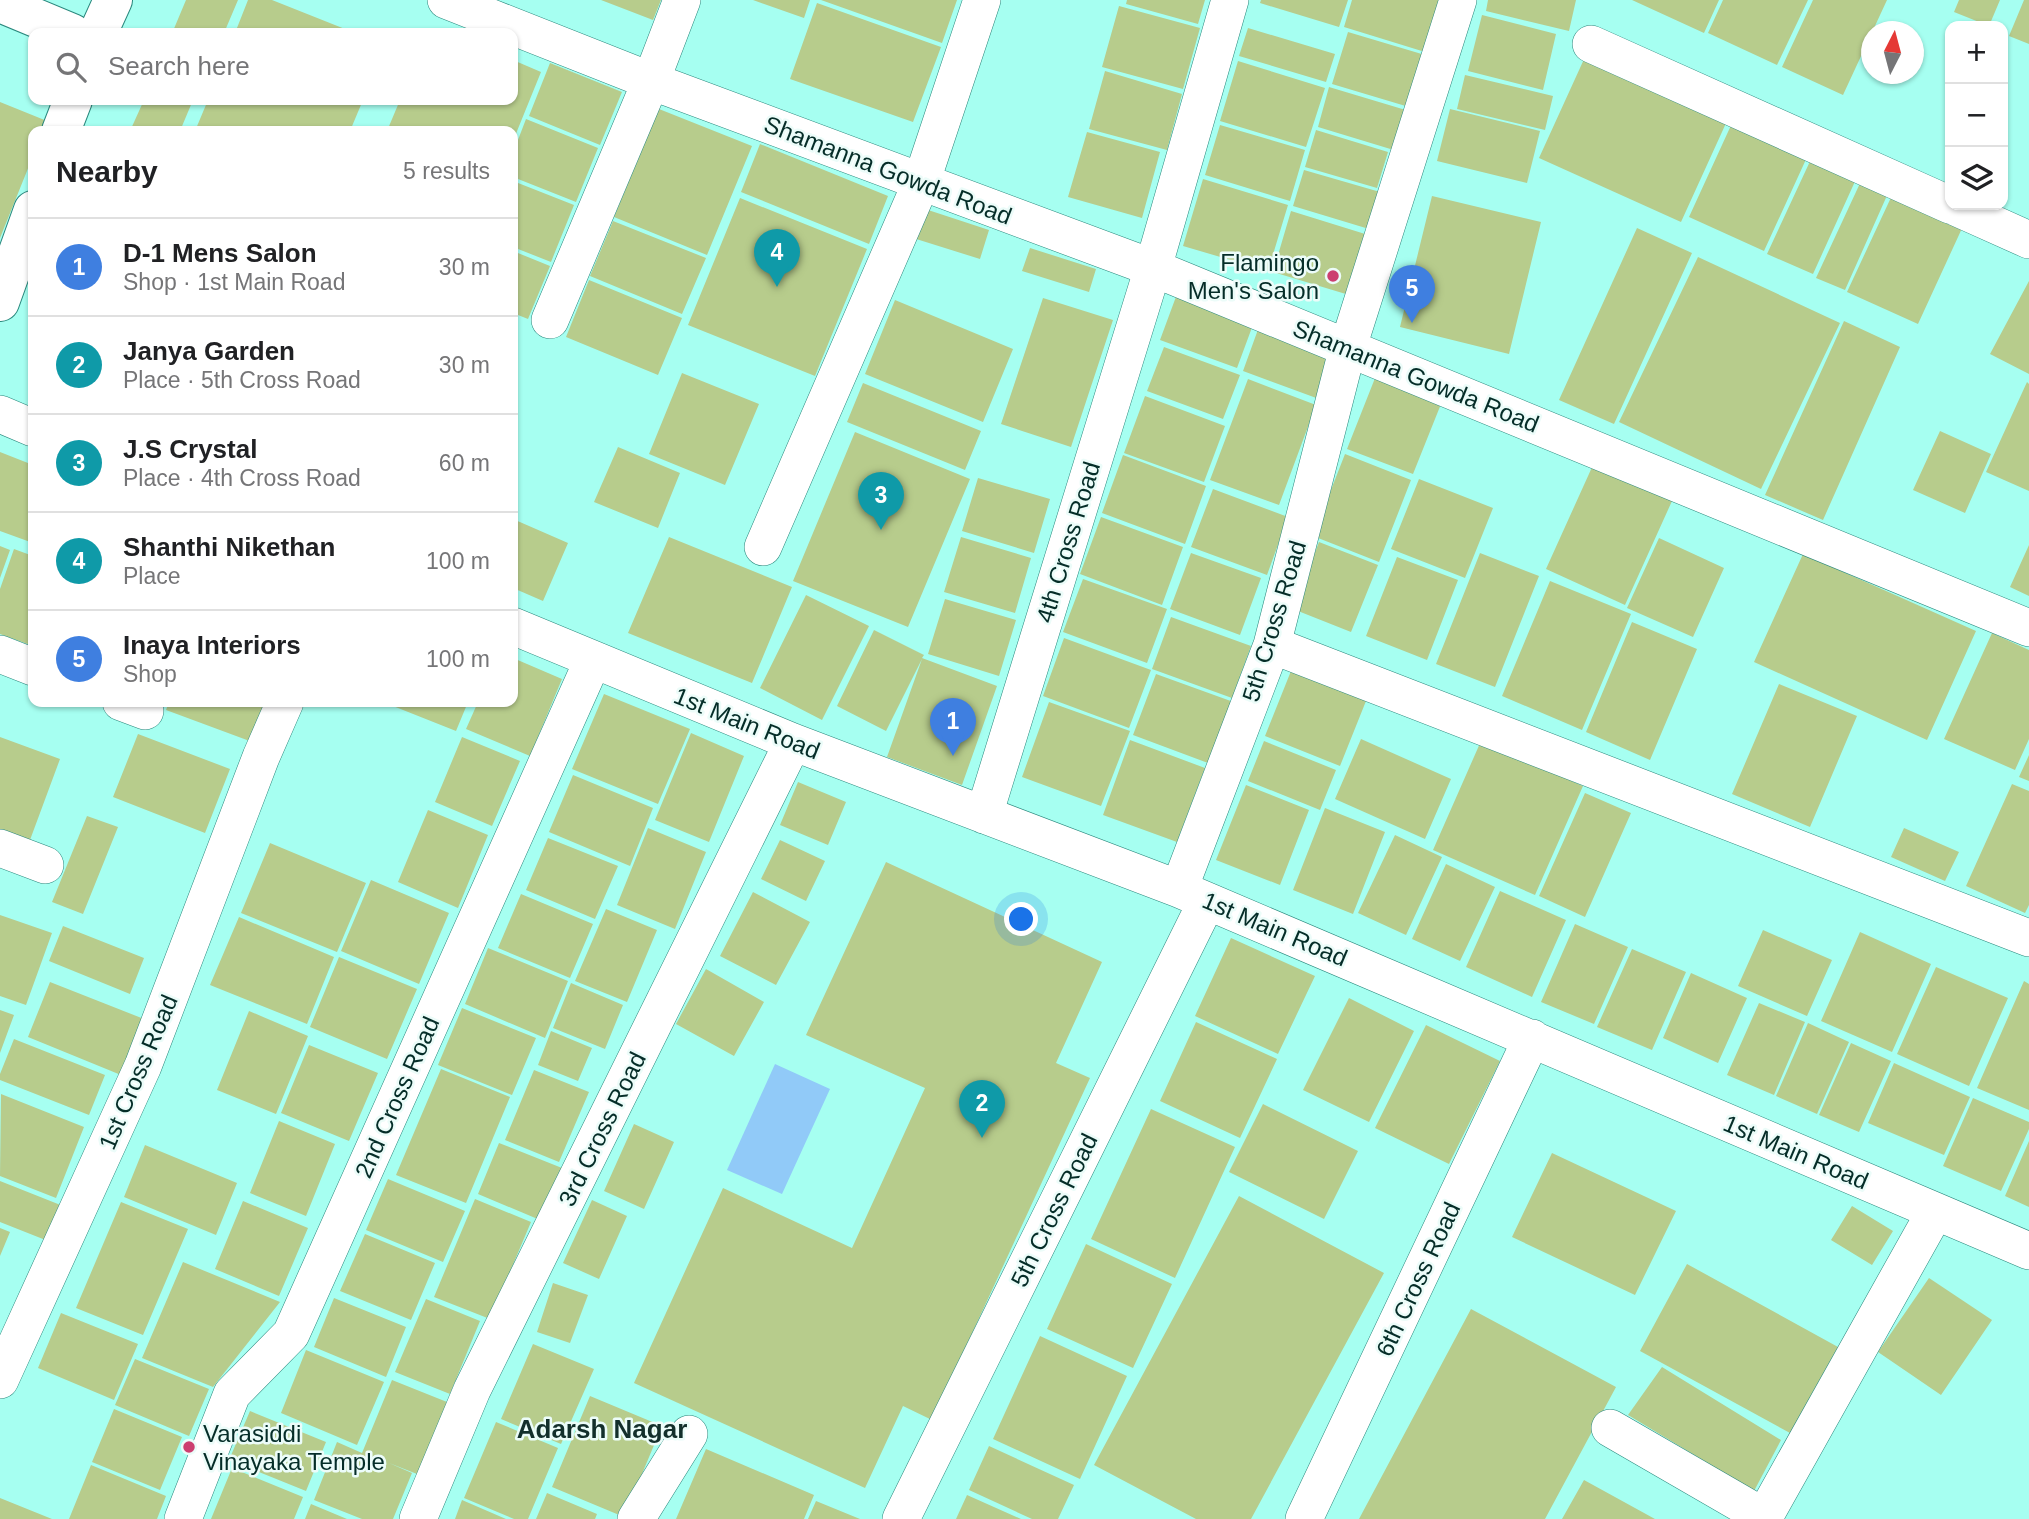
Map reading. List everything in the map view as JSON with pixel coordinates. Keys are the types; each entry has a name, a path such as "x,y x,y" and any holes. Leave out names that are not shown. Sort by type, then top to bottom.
{"main road":[{"path":"100,28 113,0"},
{"path":"0,3 60,28"},
{"path":"63,126 71,105"},
{"path":"0,302 28,223"}],"street":[{"name":"Shamanna Gowda Road","path":"446,0 517,28"},
{"path":"550,320 651,81 682,0"},
{"path":"763,547 921,183 982,0"},
{"name":"4th Cross Road","path":"984,816 1153,268 1230,0"},
{"name":"5th Cross Road","path":"901,1519 1193,895 1272,645 1348,348 1458,0"},
{"name":"Shamanna Gowda Road","path":"518,28 921,183 1153,268 2029,628"},
{"path":"1591,44 1945,203"},
{"path":"1961,210 2029,240"},
{"path":"0,414 28,426"},
{"name":"1st Main Road","path":"518,628 793,742 1193,895 2029,1251"},
{"path":"1272,645 2029,938"},
{"path":"0,654 28,665"},
{"name":"2nd Cross Road","path":"183,1519 232,1394 291,1334 593,660"},
{"name":"1st Cross Road","path":"3,1364 143,1066 261,757 283,707"},
{"name":"3rd Cross Road","path":"418,1519 472,1390 793,742"},
{"path":"0,848 45,865"},
{"name":"6th Cross Road","path":"1304,1519 1532,1038"},
{"path":"1610,1428 1764,1518 1935,1212"},
{"path":"636,1519 689,1434"}],"water":[{"path":"775,1064 830,1089 782,1194 727,1170"}],"building":[{"path":"186,0 238,0 226,28 174,28"},
{"path":"248,0 272,0 342,28 237,28"},
{"path":"601,0 661,0 653,20"},
{"path":"753,0 810,0 804,18"},
{"path":"821,0 957,0 942,43"},
{"path":"1127,0 1205,0 1198,24 1126,4"},
{"path":"1261,0 1348,0 1339,27 1260,3"},
{"path":"1352,0 1441,0 1425,52 1344,27"},
{"path":"1488,0 1576,0 1569,31 1486,11"},
{"path":"1632,0 1719,0 1704,33"},
{"path":"1723,0 1808,0 1777,65 1708,33"},
{"path":"1813,0 1887,0 1877,21 1861,21 1861,56 1843,95 1782,67"},
{"path":"1959,0 2000,0 1991,21 1976,21 1954,12"},
{"path":"2024,0 2029,0 2029,44 2009,36"},
{"path":"817,3 941,47 913,122 790,79"},
{"path":"1119,6 1200,28 1183,89 1102,67"},
{"path":"1482,15 1556,34 1543,90 1468,71"},
{"path":"1248,28 1335,54 1326,82 1239,56"},
{"path":"1348,32 1425,55 1409,107 1332,84"},
{"path":"1585,57 1727,121 1681,222 1539,158"},
{"path":"1238,61 1325,88 1306,147 1220,121"},
{"path":"518,62 541,72 518,129 518,126 389,126 398,105 518,105"},
{"path":"550,63 622,92 600,145 529,116"},
{"path":"1105,71 1182,94 1167,150 1089,129"},
{"path":"1465,75 1553,96 1545,130 1457,109"},
{"path":"1329,87 1409,111 1397,151 1318,127"},
{"path":"0,102 47,121 45,126 28,126 28,168 0,238"},
{"path":"142,105 191,105 182,126 132,126"},
{"path":"206,105 361,105 352,126 197,126"},
{"path":"659,109 752,146 707,255 614,217"},
{"path":"1450,109 1540,131 1527,183 1437,161"},
{"path":"526,119 598,148 576,202 518,179 518,140"},
{"path":"1733,121 1808,155 1764,251 1689,217"},
{"path":"1220,125 1305,150 1290,201 1205,175"},
{"path":"1316,130 1388,152 1377,188 1305,167"},
{"path":"1087,132 1160,152 1142,218 1068,197"},
{"path":"760,144 888,196 869,244 741,192"},
{"path":"1812,157 1857,177 1813,274 1767,254"},
{"path":"1304,170 1380,192 1369,229 1293,206"},
{"path":"1203,179 1288,205 1268,271 1183,246"},
{"path":"1862,179 1889,191 1845,290 1816,278"},
{"path":"518,183 574,205 551,262 518,249"},
{"path":"1894,191 1964,224 1918,324 1847,292"},
{"path":"1432,196 1541,222 1509,354 1400,327"},
{"path":"740,198 867,249 815,376 688,325"},
{"path":"922,208 989,230 980,259 913,238"},
{"path":"1291,211 1378,238 1359,298 1273,272"},
{"path":"613,221 706,258 682,314 590,276"},
{"path":"1637,228 1692,253 1614,424 1559,400"},
{"path":"1030,248 1096,269 1089,292 1022,271"},
{"path":"518,253 550,266 528,319 518,315"},
{"path":"1698,257 1840,323 1761,489 1619,422"},
{"path":"589,280 682,318 658,375 566,337"},
{"path":"2029,281 2029,374 1990,354"},
{"path":"1177,294 1254,322 1237,368 1160,340"},
{"path":"1043,298 1113,320 1071,447 1001,424"},
{"path":"895,300 1013,349 983,422 865,374"},
{"path":"1844,321 1900,347 1823,520 1765,495"},
{"path":"1260,324 1337,352 1319,399 1243,371"},
{"path":"1164,347 1240,375 1223,419 1147,391"},
{"path":"1379,368 1445,394 1413,474 1347,449"},
{"path":"682,373 759,404 725,485 649,454"},
{"path":"1248,379 1316,405 1279,505 1210,480"},
{"path":"2027,382 2029,384 2029,491 1986,472"},
{"path":"863,383 981,431 965,470 847,422"},
{"path":"1145,396 1225,426 1204,482 1124,453"},
{"path":"1940,431 1991,454 1965,513 1913,490"},
{"path":"855,432 970,479 908,627 793,581"},
{"path":"618,447 680,473 658,528 594,502"},
{"path":"0,452 28,463 28,541 0,531"},
{"path":"1345,454 1411,480 1379,562 1313,536"},
{"path":"1123,455 1206,486 1185,544 1102,513"},
{"path":"1593,465 1672,501 1625,605 1546,569"},
{"path":"978,478 1050,499 1034,553 962,531"},
{"path":"1419,479 1493,508 1465,578 1391,549"},
{"path":"1213,489 1288,517 1267,575 1191,547"},
{"path":"1101,517 1183,547 1162,605 1080,574"},
{"path":"518,521 568,543 543,601 518,590"},
{"path":"669,537 792,587 752,683 628,633"},
{"path":"961,537 1031,558 1015,613 944,592"},
{"path":"1659,538 1724,568 1693,637 1627,608"},
{"path":"1319,542 1378,565 1351,632 1293,609"},
{"path":"2029,545 2029,596 2010,587"},
{"path":"0,546 10,550 0,578"},
{"path":"14,549 28,554 28,644 0,634 0,589"},
{"path":"1191,553 1261,578 1240,635 1170,609"},
{"path":"1480,553 1539,576 1495,687 1436,664"},
{"path":"1803,554 1976,631 1927,740 1754,662"},
{"path":"1397,557 1458,580 1427,660 1366,636"},
{"path":"1083,579 1167,609 1147,663 1063,632"},
{"path":"1550,581 1631,614 1582,730 1502,696"},
{"path":"806,595 869,626 822,720 760,688"},
{"path":"945,599 1016,620 999,676 928,654"},
{"path":"1171,617 1251,646 1232,698 1152,669"},
{"path":"1632,622 1697,649 1650,760 1586,732"},
{"path":"874,630 924,655 922,658 997,686 962,785 887,757 922,659 886,731 837,706"},
{"path":"1992,633 2029,650 2029,739 2015,770 1944,739"},
{"path":"1064,638 1151,670 1129,728 1043,696"},
{"path":"518,660 562,679 530,756 466,729 476,707 518,707"},
{"path":"1293,666 1368,696 1340,766 1265,736"},
{"path":"1156,674 1239,704 1216,766 1133,735"},
{"path":"1779,684 1857,716 1810,827 1732,794"},
{"path":"604,694 690,729 658,804 572,769"},
{"path":"1049,702 1130,731 1101,806 1022,777"},
{"path":"167,707 269,707 255,743 166,710"},
{"path":"396,707 466,707 456,731"},
{"path":"691,733 744,756 709,842 655,820"},
{"path":"138,734 230,769 205,833 113,797"},
{"path":"0,737 60,759 30,840 0,829"},
{"path":"462,737 520,761 492,826 435,802"},
{"path":"1361,739 1451,779 1425,839 1335,799"},
{"path":"1130,740 1205,768 1177,842 1103,815"},
{"path":"1264,741 1336,770 1320,810 1248,781"},
{"path":"1481,741 1583,786 1535,895 1433,850"},
{"path":"2029,755 2029,781 2019,777"},
{"path":"573,775 653,808 630,866 549,832"},
{"path":"798,782 846,802 828,845 780,825"},
{"path":"2012,784 2029,791 2029,905 2025,913 1966,886"},
{"path":"1246,785 1309,810 1280,885 1216,860"},
{"path":"1585,793 1631,813 1585,917 1539,896"},
{"path":"1325,808 1385,832 1353,914 1293,890"},
{"path":"428,810 488,835 458,908 398,882"},
{"path":"87,816 118,827 83,914 52,902"},
{"path":"648,828 706,852 675,929 617,905"},
{"path":"1904,828 1959,852 1945,881 1891,857"},
{"path":"1395,835 1442,857 1406,935 1358,913"},
{"path":"548,838 618,866 595,919 526,890"},
{"path":"780,840 825,861 806,901 761,879"},
{"path":"270,843 366,883 337,952 241,913"},
{"path":"886,862 1102,962 1056,1063 1090,1078 932,1420 903,1406 865,1488 634,1383 723,1188 852,1248 925,1088 806,1035"},
{"path":"1446,864 1495,887 1460,961 1412,939"},
{"path":"371,880 449,913 419,984 341,951"},
{"path":"1500,891 1566,920 1532,997 1466,967"},
{"path":"753,892 810,922 776,985 720,956"},
{"path":"521,894 593,924 570,978 498,948"},
{"path":"606,909 657,930 627,1002 575,981"},
{"path":"0,915 52,933 26,1005 0,996"},
{"path":"239,917 334,957 307,1024 210,985"},
{"path":"1575,924 1628,947 1594,1024 1541,1002"},
{"path":"63,926 144,958 130,994 49,961"},
{"path":"1763,930 1832,960 1807,1016 1738,986"},
{"path":"1860,932 1931,964 1892,1052 1821,1021"},
{"path":"1231,938 1315,976 1278,1054 1195,1016"},
{"path":"488,948 568,981 545,1038 465,1004"},
{"path":"1632,949 1686,972 1652,1050 1597,1027"},
{"path":"339,957 417,989 387,1059 310,1027"},
{"path":"1936,967 2008,998 1969,1086 1897,1054"},
{"path":"706,969 764,1002 734,1056 676,1024"},
{"path":"1691,973 1747,998 1718,1063 1663,1038"},
{"path":"2024,981 2029,984 2029,1110 1977,1088"},
{"path":"50,982 144,1019 121,1075 28,1037"},
{"path":"571,983 623,1005 605,1049 553,1028"},
{"path":"1349,998 1414,1031 1369,1122 1303,1090"},
{"path":"1759,1003 1805,1022 1774,1095 1727,1075"},
{"path":"462,1008 536,1038 512,1095 438,1065"},
{"path":"0,1010 14,1015 0,1053"},
{"path":"249,1011 308,1036 276,1114 217,1090"},
{"path":"1196,1022 1277,1059 1240,1138 1160,1101"},
{"path":"1808,1023 1849,1042 1817,1114 1776,1096"},
{"path":"1426,1025 1500,1061 1449,1164 1375,1128"},
{"path":"551,1031 592,1048 578,1081 538,1065"},
{"path":"14,1039 105,1075 89,1115 0,1080"},
{"path":"1851,1043 1891,1061 1859,1132 1819,1115"},
{"path":"309,1045 378,1073 349,1141 281,1113"},
{"path":"1894,1063 1970,1097 1944,1155 1868,1123"},
{"path":"441,1069 510,1097 466,1203 396,1175"},
{"path":"534,1070 589,1092 559,1162 505,1140"},
{"path":"1,1094 84,1127 56,1198 0,1176"},
{"path":"1973,1098 2029,1122 2029,1129 2001,1191 1943,1166"},
{"path":"1263,1104 1358,1151 1324,1219 1229,1172"},
{"path":"1151,1109 1235,1147 1175,1278 1091,1239"},
{"path":"279,1121 335,1144 306,1216 250,1193"},
{"path":"634,1124 674,1142 644,1209 604,1191"},
{"path":"2029,1141 2029,1207 2005,1196"},
{"path":"499,1143 562,1168 540,1220 478,1194"},
{"path":"145,1145 237,1183 216,1235 124,1197"},
{"path":"1552,1153 1676,1211 1635,1295 1512,1237"},
{"path":"388,1179 465,1211 443,1262 366,1230"},
{"path":"0,1181 63,1206 48,1241 0,1222"},
{"path":"1239,1196 1384,1273 1251,1519 1196,1519 1094,1465"},
{"path":"475,1199 531,1222 490,1319 434,1297"},
{"path":"592,1200 627,1216 599,1279 563,1263"},
{"path":"243,1201 308,1228 279,1296 215,1269"},
{"path":"121,1202 188,1229 143,1335 76,1308"},
{"path":"1852,1206 1893,1231 1872,1265 1831,1240"},
{"path":"0,1228 10,1232 0,1256"},
{"path":"365,1234 435,1263 411,1320 340,1291"},
{"path":"1086,1244 1172,1284 1133,1368 1047,1329"},
{"path":"183,1262 280,1302 213,1387 142,1358"},
{"path":"1687,1264 1838,1347 1790,1433 1640,1351"},
{"path":"1929,1278 1992,1320 1941,1395 1878,1352"},
{"path":"553,1283 588,1295 570,1343 537,1332"},
{"path":"334,1298 406,1327 386,1377 314,1347"},
{"path":"426,1299 480,1321 450,1394 395,1372"},
{"path":"1471,1309 1616,1387 1545,1519 1359,1519"},
{"path":"61,1313 138,1344 114,1400 38,1368"},
{"path":"1040,1336 1127,1376 1080,1479 993,1439"},
{"path":"533,1344 594,1369 561,1444 501,1419"},
{"path":"306,1350 384,1382 357,1445 281,1413"},
{"path":"135,1359 209,1389 189,1436 115,1405"},
{"path":"1662,1367 1781,1440 1754,1491 1628,1415"},
{"path":"392,1380 447,1402 417,1474 389,1463 412,1473 393,1519 362,1519 314,1500 337,1442 362,1453"},
{"path":"590,1396 662,1426 624,1517 552,1487"},
{"path":"114,1409 182,1437 160,1490 92,1462"},
{"path":"250,1411 326,1442 306,1491 229,1460"},
{"path":"496,1422 558,1448 528,1519 514,1519 464,1498"},
{"path":"989,1446 1074,1485 1058,1519 1032,1519 969,1490"},
{"path":"706,1449 814,1495 804,1519 676,1519"},
{"path":"91,1465 166,1496 157,1519 69,1519"},
{"path":"232,1468 303,1497 294,1519 211,1519"},
{"path":"1584,1480 1655,1519 1562,1519"},
{"path":"547,1493 597,1514 595,1519 536,1519"},
{"path":"967,1495 1021,1519 956,1519"},
{"path":"0,1498 52,1519 0,1519"},
{"path":"462,1500 506,1519 455,1519"},
{"path":"816,1501 860,1519 808,1519"},
{"path":"311,1504 347,1519 305,1519"}],"place":[{"name":"Flamingo Men's Salon","path":"1333,276"},
{"name":"Shanthi Nikethan","path":"777,287"},
{"name":"Inaya Interiors","path":"1412,323"},
{"name":"J.S Crystal","path":"881,530"},
{"name":"D-1 Mens Salon","path":"953,756"},
{"name":"Janya Garden","path":"982,1138"},
{"name":"Varasiddi Vinayaka Temple","path":"189,1447"}],"district":[{"name":"Adarsh Nagar","path":"602,1429"}]}
